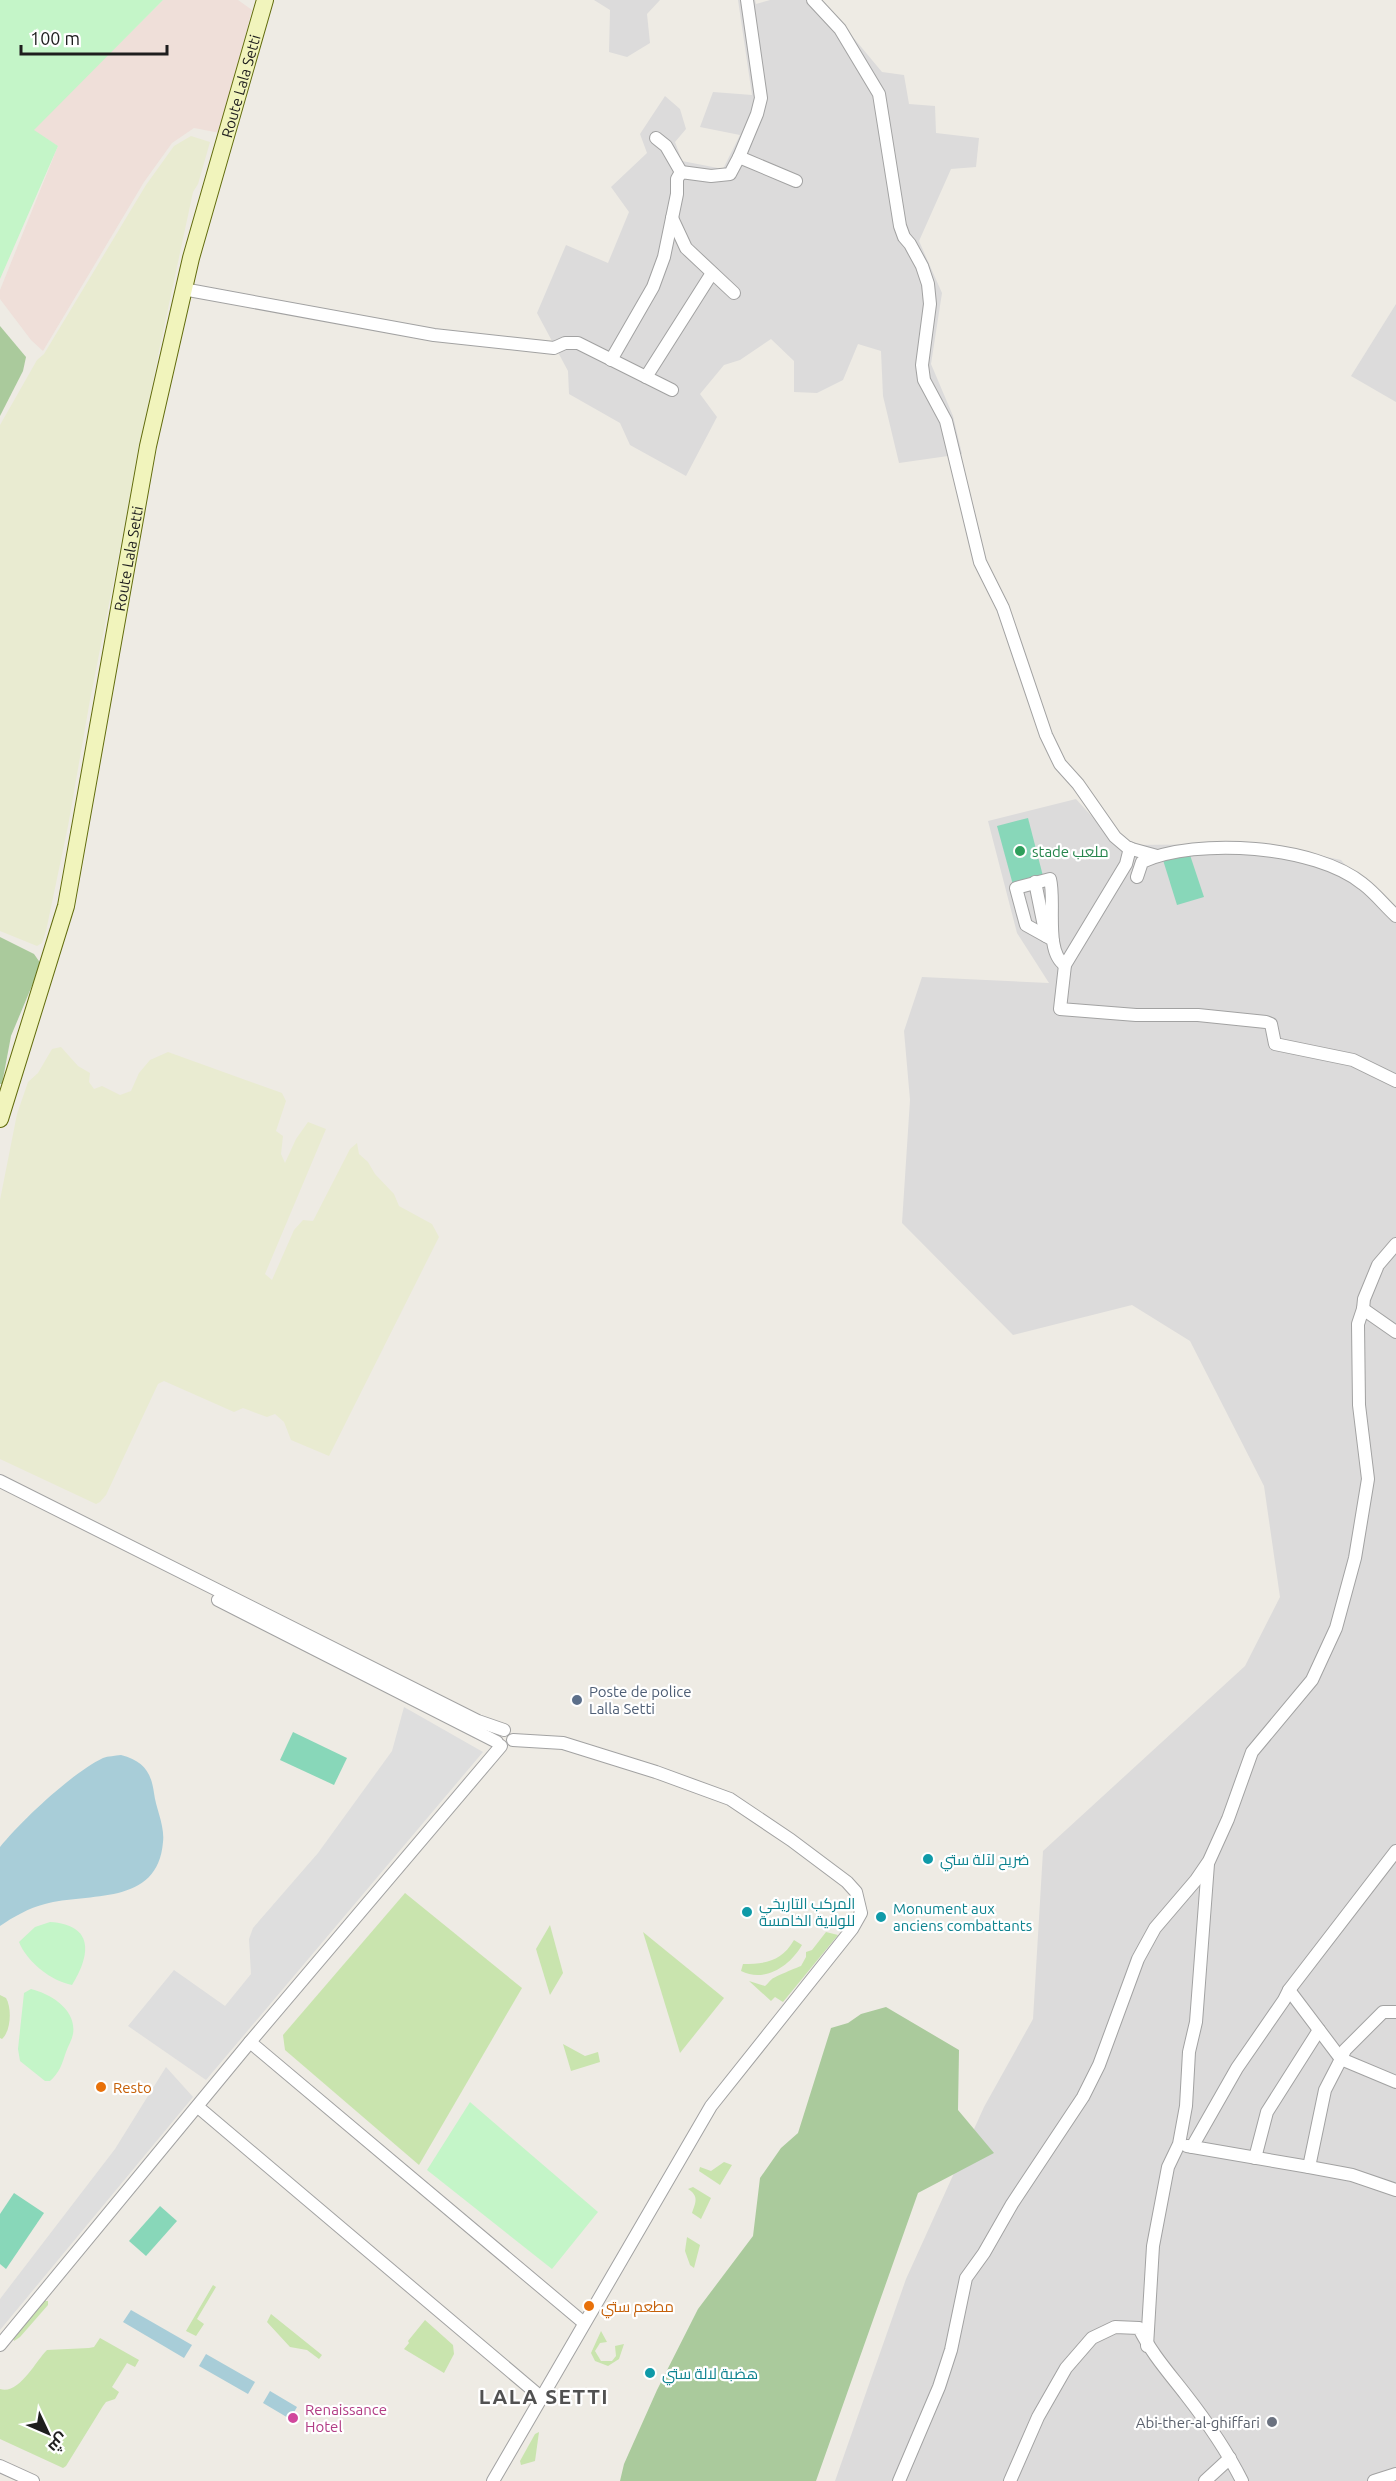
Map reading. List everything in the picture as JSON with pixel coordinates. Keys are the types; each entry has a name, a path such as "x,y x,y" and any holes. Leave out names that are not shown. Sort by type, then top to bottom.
{"main road":[{"name":"Route Lala Setti","path":"0,1119 66,906 148,446 183,289 265,0"}],"street":[{"path":"681,172 711,176 730,174 740,157 757,114 761,98 747,0"},
{"path":"813,0 840,29 879,94 900,226 922,266 928,284 930,304 921,365 924,380 946,421 980,562 1003,608 1046,735 1060,764 1078,784 1115,837 1130,848 1157,856"},
{"path":"657,138 666,146 681,172"},
{"path":"740,157 796,181"},
{"path":"611,360 653,287 665,249 677,194 677,179 681,172"},
{"path":"672,218 686,248 734,293"},
{"path":"665,249 686,248"},
{"path":"646,377 712,273"},
{"path":"183,289 434,335 554,348 565,342 578,343 672,390"},
{"path":"1137,877 1142,862 1157,856 1209,847 1265,850 1296,855 1334,868 1363,883 1396,916"},
{"path":"1130,848 1125,864 1065,965 1060,1010 1136,1015 1198,1015 1266,1022 1271,1024 1275,1044 1353,1060 1396,1081"},
{"path":"1045,935 1026,925 1016,888 1030,884 1045,935 1057,957 1065,965"},
{"path":"899,2481 939,2387 951,2350 966,2278 1083,2097 1100,2065 1138,1959 1155,1928 1196,1880 1209,1861 1228,1819 1252,1752 1312,1680 1336,1628 1355,1558 1368,1479 1359,1405 1358,1324 1364,1299 1378,1265 1396,1244"},
{"path":"1363,1310 1396,1332"},
{"path":"0,1481 467,1715 511,1733 513,1740"},
{"path":"0,1490 499,1744 507,1747 513,1740"},
{"path":"499,1744 497,1735 504,1730"},
{"path":"493,2481 711,2106 852,1929 861,1913 856,1892 791,1840 730,1799 563,1743 513,1740"},
{"path":"0,2345 499,1744"},
{"path":"1192,2147 1237,2068 1289,1990 1396,1851"},
{"path":"1147,2346 1153,2246 1168,2167 1179,2144 1186,2106 1189,2052 1196,2022 1209,1861"},
{"path":"1289,1990 1341,2059 1396,2082"},
{"path":"1309,2167 1325,2090 1345,2050 1383,2012 1396,2012"},
{"path":"1255,2158 1267,2112 1319,2030"},
{"path":"250,2042 584,2323"},
{"path":"198,2107 542,2398"},
{"path":"1179,2144 1352,2175 1396,2190"},
{"path":"1010,2481 1038,2418 1060,2378 1092,2337 1115,2327 1138,2328 1147,2346 1189,2398 1230,2458 1242,2481"},
{"path":"1204,2481 1230,2458"},
{"path":"0,2466 33,2481"},
{"path":"1374,2481 1396,2474"}],"shaded area":[{"path":"163,0 238,0 252,10 220,133 194,128 172,143 144,182 43,351 31,340 0,299 0,290 58,146 33,130"},
{"path":"594,0 660,0 647,14 650,43 627,57 609,52 610,10"},
{"path":"738,0 755,0 756,4 770,0 822,0 882,72 904,75 909,104 935,106 936,133 979,138 976,167 951,169 919,241 942,293 931,364 953,416 962,454 899,463 883,396 881,351 858,344 843,380 817,393 794,392 794,361 771,339 740,360 724,365 700,394 717,417 686,476 630,445 620,423 569,394 568,371 537,313 566,245 608,263 629,212 611,187 647,153 640,134 665,96 680,109 686,129 675,142 682,161 723,169 740,135 700,127 713,92 752,95"},
{"path":"1396,304 1396,402 1351,376"},
{"path":"1076,799 1118,845 1267,844 1341,860 1396,923 1396,2481 835,2481 906,2279 984,2107 1033,2019 1043,1851 1245,1666 1280,1597 1264,1486 1190,1341 1132,1305 1013,1335 902,1223 910,1100 904,1031 922,977 1049,983 1017,933 988,821"},
{"path":"404,1707 483,1752 206,2080 128,2026 174,1970 225,2006 251,1974 249,1939 253,1928 318,1853 392,1751"},
{"path":"166,2067 193,2097 0,2330 0,2299 115,2149"}],"green space":[{"path":"0,0 163,0 34,130 58,146 0,279"},
{"path":"191,136 210,142 198,184 193,192 90,700 68,826 46,931 42,943 37,946 0,931 0,425 37,360 44,354 146,185 174,146"},
{"path":"0,326 26,357 23,371 0,416"},
{"name":"stade ملعب","path":"1028,818 1043,876 1013,885 997,826"},
{"path":"1189,852 1204,897 1177,905 1163,860"},
{"path":"0,937 34,954 41,964 11,1036 2,1084 0,1084"},
{"path":"61,1047 78,1066 90,1073 89,1082 94,1089 102,1086 120,1095 131,1091 139,1073 150,1060 168,1052 282,1093 286,1101 276,1131 283,1136 281,1154 285,1163 296,1139 308,1122 326,1129 265,1274 272,1280 294,1230 303,1220 313,1221 350,1149 357,1143 359,1154 394,1194 399,1206 432,1224 439,1237 329,1456 291,1440 284,1422 275,1414 267,1417 243,1408 234,1412 164,1381 158,1384 106,1495 96,1504 0,1459 0,1200 17,1114 28,1082 38,1073 52,1049"},
{"path":"293,1732 347,1758 334,1785 280,1760"},
{"path":"405,1893 522,1988 419,2165 285,2050 283,2035"},
{"path":"50,1922 64,1924 75,1929 85,1943 83,1963 72,1985 48,1975 28,1957 19,1942 35,1927"},
{"path":"550,1925 563,1973 550,1995 536,1949"},
{"path":"643,1932 724,1998 680,2053"},
{"path":"826,1932 838,1935 783,2002 775,1997 771,2001 749,1981 765,1986 774,1978 801,1966 806,1952 812,1950"},
{"path":"794,1940 802,1945 784,1966 768,1974 750,1974 741,1971 743,1964 766,1962 779,1957"},
{"path":"31,1989 61,2004 73,2025 72,2036 62,2064 50,2081 45,2081 20,2061 18,2049 24,1993"},
{"path":"0,1995 6,1998 10,2013 9,2025 2,2039 0,2038"},
{"path":"886,2007 959,2050 958,2110 994,2153 918,2193 816,2481 620,2481 624,2464 657,2390 698,2309 753,2236 760,2178 781,2148 798,2133 831,2028 848,2023 861,2014"},
{"path":"563,2044 585,2056 598,2052 600,2062 571,2071"},
{"path":"470,2102 598,2212 552,2269 427,2170"},
{"path":"724,2162 732,2165 720,2185 699,2171 700,2167 711,2171"},
{"path":"693,2187 711,2198 701,2219 692,2213 696,2200 694,2194 688,2189"},
{"path":"14,2193 44,2213 6,2269 0,2264 0,2214"},
{"path":"160,2206 177,2221 146,2256 129,2241"},
{"path":"687,2237 700,2245 694,2268 690,2265 685,2251"},
{"path":"213,2285 216,2287 197,2319 204,2324 196,2336 186,2331"},
{"path":"44,2301 48,2301 48,2305 14,2341 13,2338"},
{"path":"271,2314 322,2355 319,2359 307,2350 290,2347 267,2322"},
{"path":"425,2320 453,2345 454,2354 444,2373 404,2349"},
{"path":"601,2331 607,2342 600,2343 595,2351 601,2361 612,2361 616,2356 615,2346 624,2344 619,2359 608,2366 595,2361 591,2353"},
{"path":"100,2338 139,2360 135,2367 127,2363 112,2387 119,2392 115,2399 106,2402 103,2406 66,2466 63,2468 0,2439 0,2389 7,2390 14,2387 47,2350 94,2347"},
{"path":"539,2432 535,2461 521,2465 520,2461 535,2434"}],"water":[{"path":"121,1755 135,1760 145,1768 151,1779 163,1836 158,1863 148,1877 135,1887 118,1893 39,1906 21,1913 0,1926 0,1847 34,1811 77,1774 103,1758"},
{"path":"131,2310 192,2345 184,2358 123,2322"},
{"path":"206,2354 255,2382 248,2394 199,2366"},
{"path":"270,2391 297,2407 290,2419 263,2403"}],"place":[{"name":"stade ملعب","path":"1020,851"},
{"name":"Poste de police Lalla Setti","path":"577,1700"},
{"name":"ضريح لآلة ستي","path":"928,1859"},
{"name":"المركب التاريخي للولاية الخامسة","path":"747,1912"},
{"name":"Monument aux anciens combattants","path":"881,1917"},
{"name":"Resto","path":"101,2087"},
{"name":"مطعم ستي","path":"589,2306"},
{"name":"هضبة لالة ستي","path":"650,2373"},
{"name":"Renaissance Hotel","path":"293,2418"},
{"name":"Abi-ther-al-ghiffari","path":"1272,2422"}],"district":[{"name":"LALA SETTI","path":"544,2396"}]}
